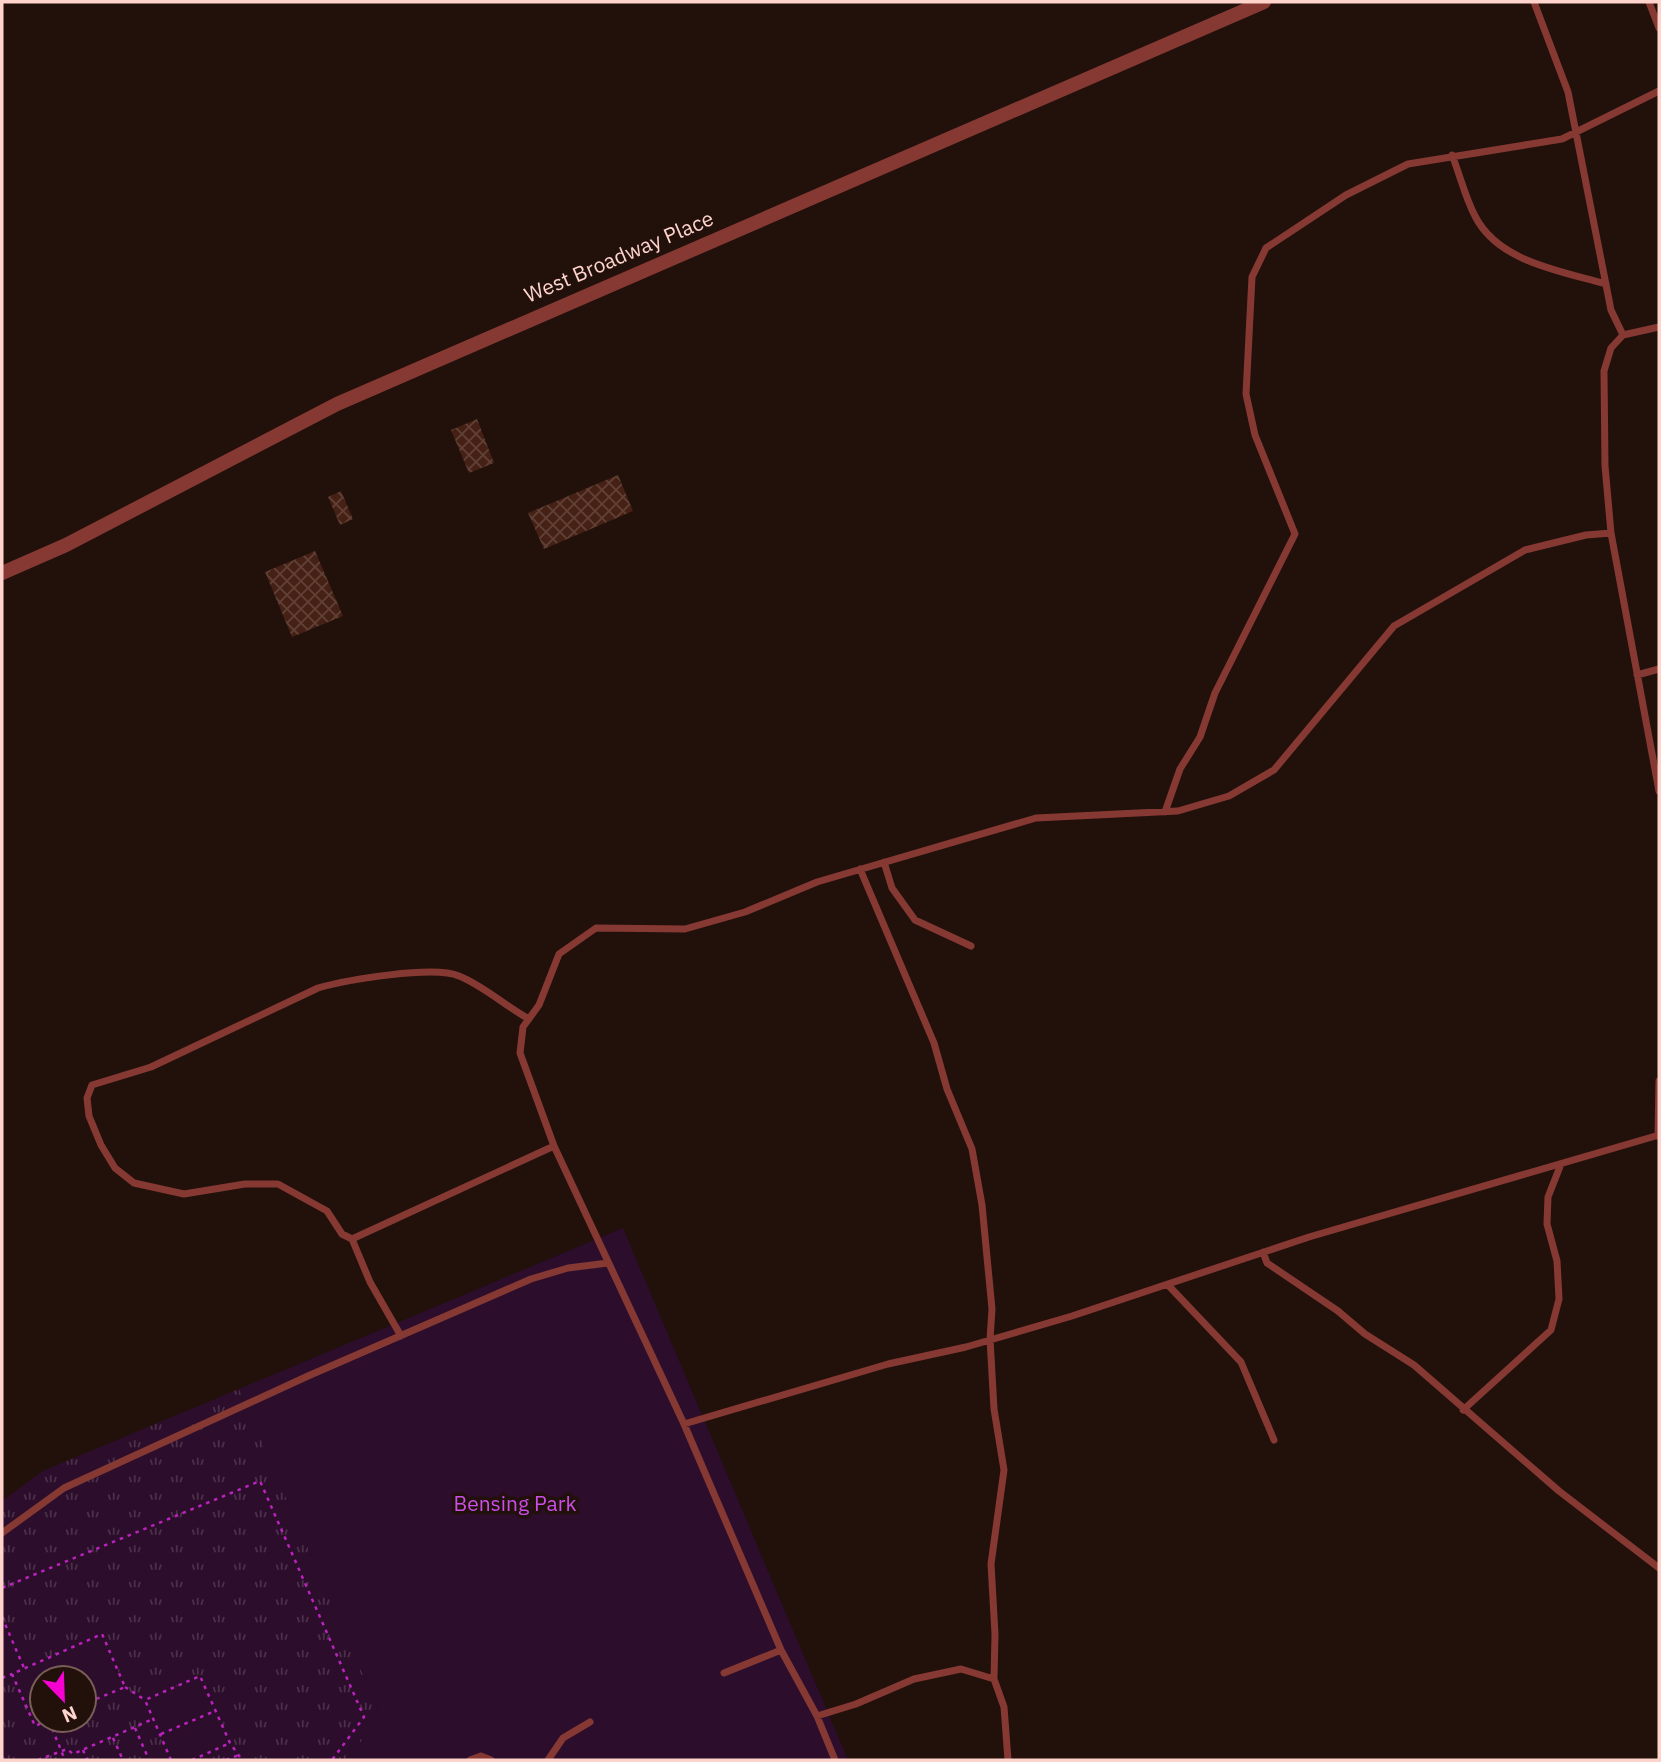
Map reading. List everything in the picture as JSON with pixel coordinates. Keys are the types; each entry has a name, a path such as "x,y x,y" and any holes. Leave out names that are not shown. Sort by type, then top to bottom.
{"street":[{"name":"West Broadway Place","path":"2,573 66,545 337,404 1264,2"}],"lane":[{"path":"1534,2 1568,92 1611,310 1623,335"},
{"path":"1649,2 1659,28"},
{"path":"1166,812 1180,769 1200,737 1215,693 1295,534 1255,435 1246,394 1252,278 1266,248 1346,195 1408,163 1562,139 1659,91"},
{"path":"1452,155 1475,218 1496,245 1542,265 1606,284"},
{"path":"1659,327 1623,335 1611,348 1604,371 1605,466 1611,533 1659,791"},
{"path":"835,1760 817,1716 780,1650 684,1424 554,1146 520,1053 523,1027 539,1005 559,954 596,928 685,929 745,912 817,882 1037,818 1178,811 1229,796 1274,770 1394,625 1525,550 1586,535 1611,533"},
{"path":"1637,675 1659,669"},
{"path":"884,862 892,888 915,920 971,946"},
{"path":"860,869 934,1043 947,1089 972,1149 979,1185 989,1283 994,1409 1004,1471 991,1564 995,1634 994,1679 1004,1707 1009,1760"},
{"path":"401,1336 370,1282 352,1239 342,1234 327,1211 278,1184 245,1184 184,1194 134,1182 115,1168 101,1145 89,1116 87,1098 92,1085 151,1067 318,988 340,982 425,973 456,974 528,1020"},
{"path":"684,1424 888,1364 990,1339 1168,1285 1263,1252 1659,1136 1659,1081"},
{"path":"352,1239 554,1146"},
{"path":"1463,1410 1552,1330 1559,1299 1557,1261 1547,1224 1548,1197 1561,1164"},
{"path":"1263,1252 1268,1263 1338,1311 1365,1334 1414,1365 1559,1491 1659,1568"},
{"path":"2,1532 64,1488 401,1336 531,1279 568,1268 608,1263"},
{"path":"1168,1285 1241,1363 1275,1440"},
{"path":"724,1673 780,1650"},
{"path":"817,1716 856,1704 914,1679 961,1669 994,1679"},
{"path":"548,1760 563,1738 590,1722"},
{"path":"470,1760 481,1755 491,1760"}],"path":[{"path":"2,1588 260,1481 364,1717 332,1760"},
{"path":"2,1617 23,1668"},
{"path":"2,1678 102,1634 125,1686 145,1700 171,1760"},
{"path":"12,1674 28,1709"},
{"path":"145,1700 200,1676 230,1744 242,1760"},
{"path":"98,1698 125,1686"},
{"path":"160,1735 215,1711"},
{"path":"38,1760 67,1749 73,1754 153,1719"},
{"path":"135,1727 149,1760"},
{"path":"54,1734 65,1760"},
{"path":"112,1737 123,1760"},
{"path":"192,1760 230,1744"},
{"path":"82,1750 87,1760"},
{"path":"226,1760 240,1755"}],"green space":[{"name":"Bensing Park","path":"623,1228 848,1760 347,1760 381,1716 239,1389"},
{"path":"239,1389 381,1716 347,1760 2,1760 2,1501 43,1471"},
{"path":"2,1617 24,1668 28,1666 28,1710 12,1674 2,1678"},
{"path":"102,1634 125,1687 98,1698 98,1664 33,1664"},
{"path":"200,1676 230,1743 192,1760 171,1760 145,1700"}],"building":[{"path":"477,419 494,463 469,473 451,430"},
{"path":"618,475 633,511 544,549 528,513"},
{"path":"341,491 353,519 340,525 328,497"},
{"path":"315,551 343,616 292,637 265,572"}]}
